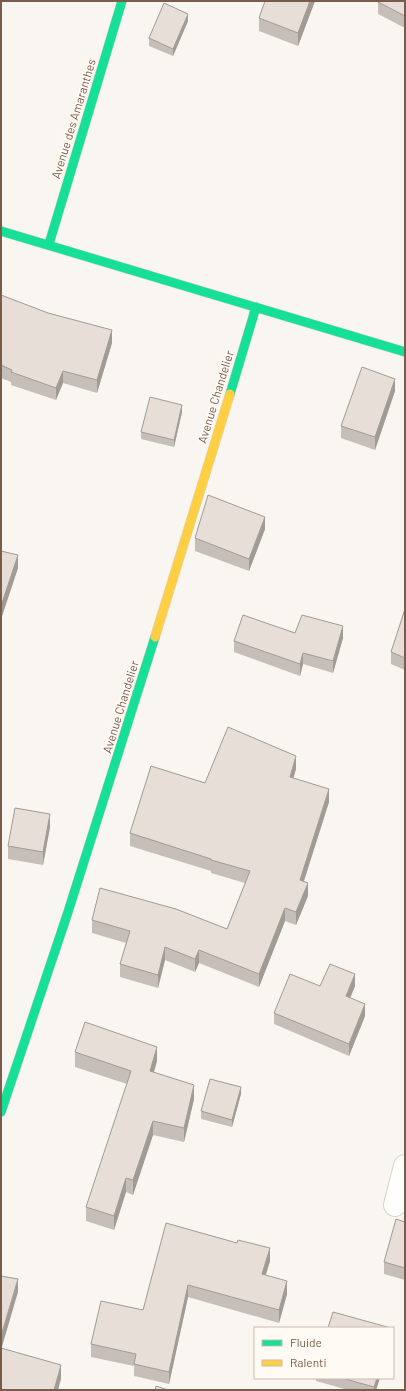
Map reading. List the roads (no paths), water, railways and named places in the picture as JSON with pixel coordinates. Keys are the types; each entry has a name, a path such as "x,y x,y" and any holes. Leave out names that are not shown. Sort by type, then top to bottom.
{"street":[{"name":"Avenue des Amaranthes","path":"49,244 122,1"},
{"path":"1,231 49,244 405,352"},
{"name":"Avenue Chandelier","path":"1,1112 46,980 134,708 256,307"},
{"path":"395,1205 405,1166"}]}
